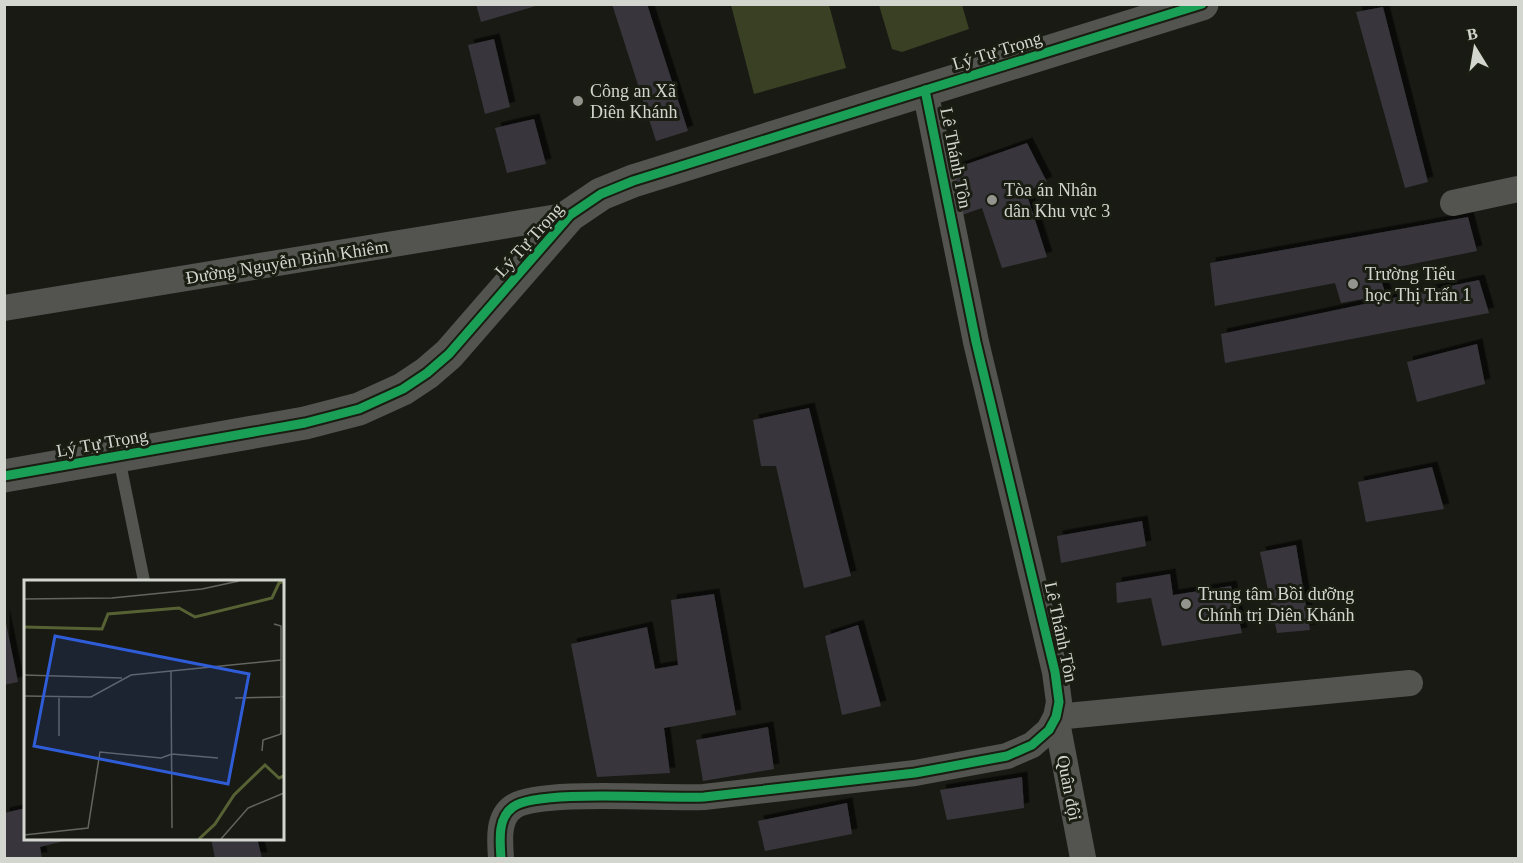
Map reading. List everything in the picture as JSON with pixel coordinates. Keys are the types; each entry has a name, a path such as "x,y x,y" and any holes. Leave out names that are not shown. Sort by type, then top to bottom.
{"street":[{"name":"Lý Tự Trọng","path":"4,476 305,423 359,409 404,388 428,373 449,354 570,215 602,194 633,181 1202,4"},
{"name":"Lê Thánh Tôn","path":"925,90 976,342 1055,672 1059,702 1056,717"},
{"path":"1453,202 1518,189"},
{"name":"Đường Nguyễn Bỉnh Khiêm","path":"4,308 570,215"},
{"path":"501,858 502,822 512,807 530,801 585,796 704,797 915,773 1007,756 1032,745 1049,730 1056,717 1410,683"},
{"name":"Quân đội","path":"1056,717 1083,858"}],"lane":[{"path":"119,457 144,580"}],"green space":[{"path":"731,5 829,5 846,68 754,94"},
{"path":"879,5 962,5 969,29 902,52 892,49"}],"building":[{"path":"476,4 539,4 539,5 481,22"},
{"path":"612,4 647,4 688,131 656,141"},
{"path":"1383,7 1428,182 1405,188 1356,12"},
{"path":"494,39 510,107 485,114 468,45"},
{"path":"534,119 546,164 507,173 495,128"},
{"name":"Tòa án Nhân dân Khu vực 3","path":"1027,143 1047,182 1026,192 1047,257 1002,268 982,208 962,215 947,171"},
{"path":"1468,217 1477,251 1378,271 1386,295 1341,303 1335,283 1215,306 1210,263"},
{"path":"1479,280 1489,313 1225,363 1221,334"},
{"path":"1477,344 1485,384 1417,402 1407,362"},
{"path":"809,408 851,576 804,588 776,466 761,466 753,420"},
{"path":"1432,467 1444,509 1366,522 1358,482"},
{"path":"1142,521 1146,546 1061,563 1057,536"},
{"path":"1296,545 1310,630 1277,633 1260,552"},
{"path":"1170,574 1173,595 1231,586 1242,633 1162,646 1151,598 1117,603 1116,583"},
{"path":"714,594 736,715 664,728 670,773 597,777 571,644 647,627 655,669 678,665 671,600"},
{"path":"4,613 18,682 4,685"},
{"path":"858,625 881,706 842,715 825,636"},
{"path":"768,727 774,769 703,781 696,740"},
{"path":"1022,777 1024,808 947,820 940,790"},
{"path":"847,803 852,834 765,851 758,821"},
{"path":"24,808 24,839 72,839 40,847 42,858 4,858 4,813"},
{"path":"211,839 257,839 262,858 215,858"}],"cycle path":[{"path":"4,476 305,423 359,409 403,389 449,354 570,215 601,194 633,181 1202,4"},
{"path":"501,858 501,831 504,817 513,807 527,801 574,796 704,797 915,773 1007,756 1032,745 1049,730 1056,717 1059,702 1055,672 976,342 925,90"}],"place":[{"name":"Công an Xã Diên Khánh","path":"578,101"},
{"name":"Tòa án Nhân dân Khu vực 3","path":"992,200"},
{"name":"Trường Tiểu học Thị Trấn 1","path":"1353,284"},
{"name":"Trung tâm Bồi dưỡng Chính trị Diên Khánh","path":"1186,604"}]}
